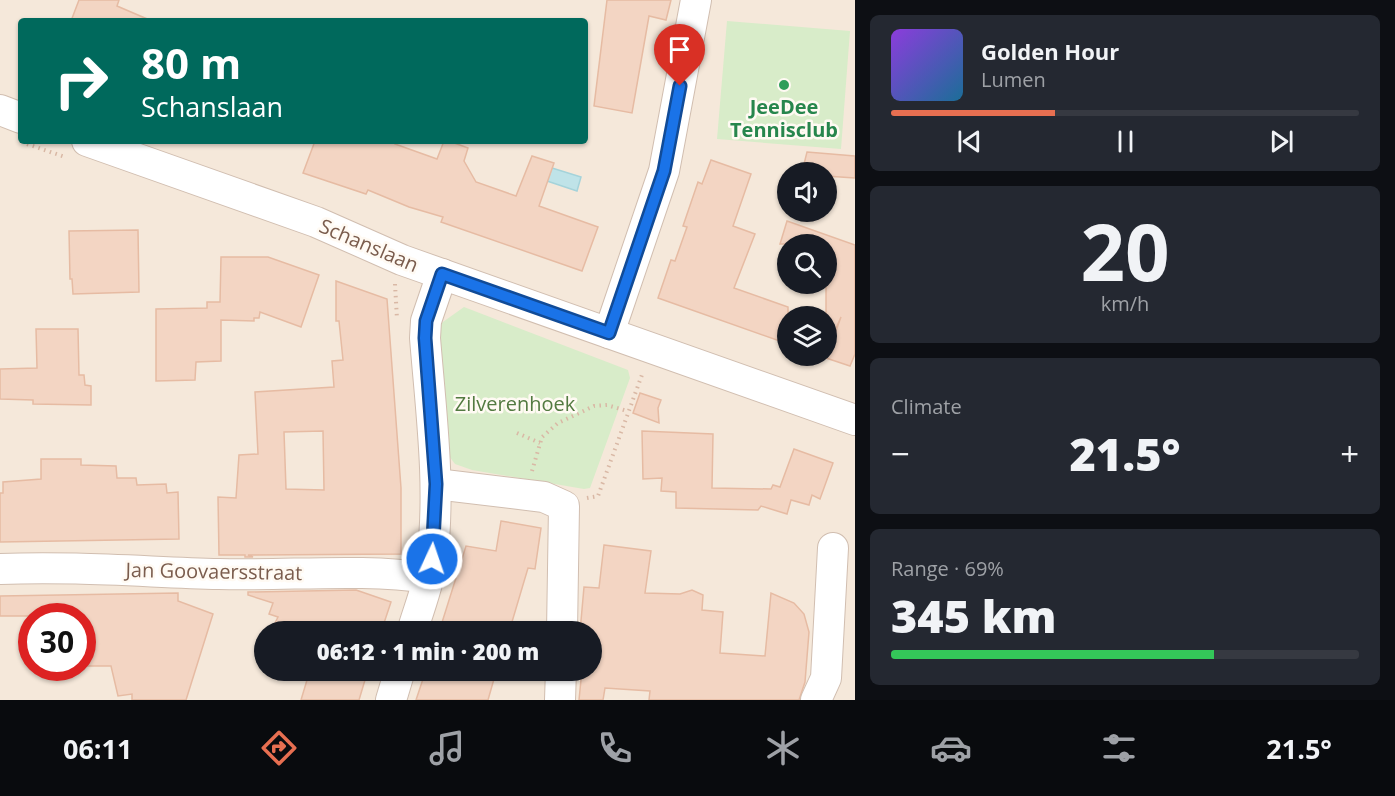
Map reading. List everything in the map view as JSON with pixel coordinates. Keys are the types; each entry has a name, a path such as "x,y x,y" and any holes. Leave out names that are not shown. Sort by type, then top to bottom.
{"street":[{"path":"609,333 664,171 696,0"},
{"path":"0,110 18,116"},
{"name":"Schanslaan","path":"95,144 316,222 388,255 855,420"},
{"path":"415,621 429,578 432,559 436,484 425,338 426,321 442,274"},
{"path":"436,484 544,497 564,506 562,621"},
{"path":"816,700 826,678 833,548"},
{"name":"Jan Goovaersstraat","path":"0,569 50,567 220,574 399,573 429,578"},
{"path":"391,700 397,681"},
{"path":"560,700 561,681"}],"path":[{"path":"564,506 598,496 650,349"},
{"path":"527,495 542,436 558,423 594,406 607,405 628,411"},
{"path":"517,433 540,443"}],"shaded area":[{"path":"0,0 855,0 855,700 0,700"}],"green space":[{"name":"JeeDee Tennisclub","path":"727,21 850,31 841,149 717,139"},
{"name":"Zilverenhoek","path":"464,307 628,370 630,378 590,488 584,489 472,470 455,464 449,456 433,329"}],"water":[{"path":"552,168 581,177 577,191 547,181"}],"building":[{"path":"79,0 119,0 117,6 145,18 72,18"},
{"path":"607,0 671,0 666,20 649,16 632,113 594,106"},
{"path":"314,144 395,144 437,159 443,144 457,144 468,148 464,161 476,182 516,196 532,156 554,163 539,206 598,227 582,271 441,222 443,217 409,207 368,190 366,194 303,173"},
{"path":"807,152 855,156 855,178 837,177 837,162 804,162"},
{"path":"711,160 751,174 733,226 755,234 734,288 785,306 777,306 777,340 658,298 671,260 675,261 687,227 683,226 698,182 702,184"},
{"path":"787,222 790,222 824,234 783,234"},
{"path":"138,230 139,292 73,294 72,279 70,279 69,231"},
{"path":"837,239 855,245 855,354 850,366 837,362 837,328 841,317 837,326 837,306 826,306 826,294 837,294"},
{"path":"221,257 268,257 319,275 301,327 260,312 259,318 254,318 254,321 221,320 221,361 196,362 195,380 156,381 156,309 207,308 207,302 220,302"},
{"path":"336,281 387,299 401,488 401,554 248,555 253,557 219,555 218,497 236,498 239,455 258,454 255,392 334,387 332,361 343,360 339,321 336,321","holes":["323,431 324,490 286,489 284,432"]},
{"path":"36,329 78,329 79,375 84,375 85,385 91,386 91,405 33,404 33,400 0,399 0,369 37,368"},
{"path":"640,393 661,400 658,408 659,423 633,413"},
{"path":"642,431 713,434 712,488 771,489 773,485 780,487 794,449 833,463 820,499 812,495 809,505 791,500 787,514 761,506 758,510 676,508 676,492 661,491 662,478 643,479"},
{"path":"41,459 81,459 81,465 116,466 117,478 136,478 137,485 166,484 167,493 178,492 179,539 0,542 0,493 3,493 3,482 41,479"},
{"path":"501,521 541,528 535,569 528,568 512,621 442,621 466,546 496,551"},
{"path":"604,545 651,551 645,593 680,594 692,590 703,595 702,610 723,612 720,653 765,656 771,593 794,603 804,614 809,632 805,682 799,700 649,700 650,691 605,688 603,700 579,700 581,681 602,681 602,621 581,621 584,587 599,588"},
{"path":"356,590 391,602 385,621 276,621 278,617 269,614 273,603 248,595 248,592"},
{"path":"178,593 178,601 213,614 186,700 132,700 132,694 118,696 111,666 96,666 96,603 18,603 18,616 0,616 0,596"},
{"path":"307,681 365,681 359,700 301,700"},
{"path":"422,681 493,681 488,700 416,700"}],"place":[{"name":"JeeDee Tennisclub","path":"784,85"}],"route":[{"path":"432,559 436,484 425,338 430,305 442,274 609,333 664,171 680,86"}]}
